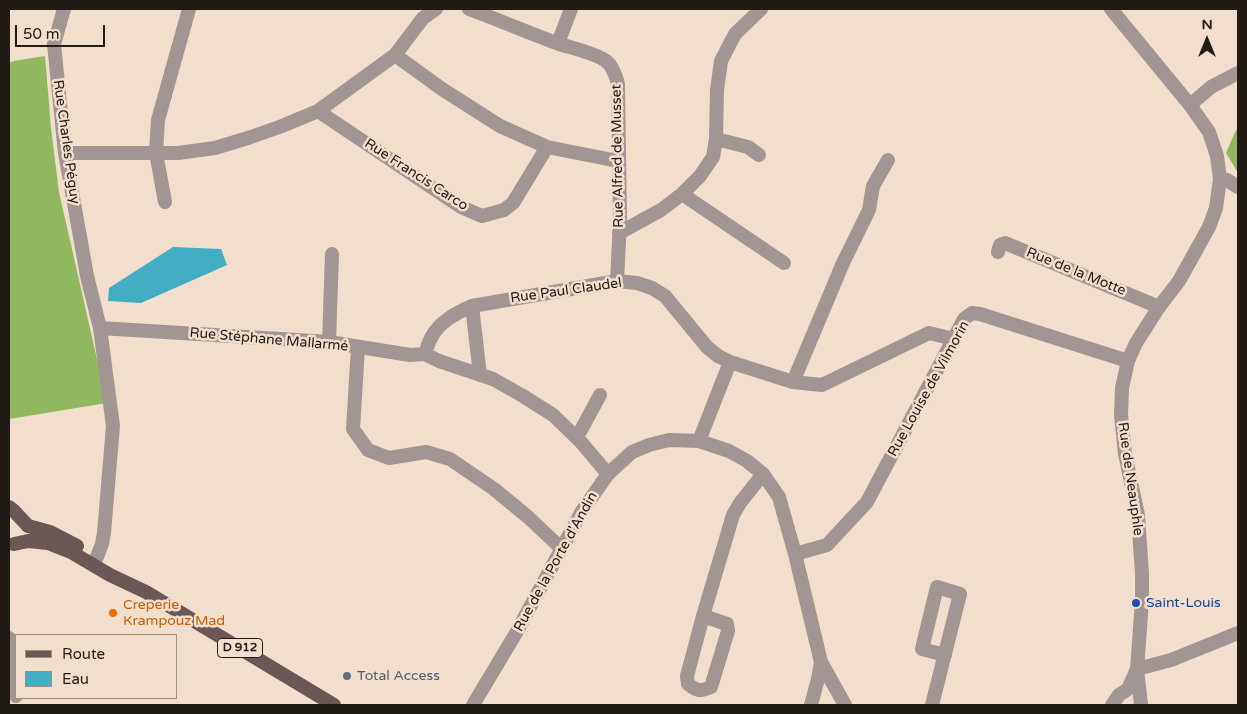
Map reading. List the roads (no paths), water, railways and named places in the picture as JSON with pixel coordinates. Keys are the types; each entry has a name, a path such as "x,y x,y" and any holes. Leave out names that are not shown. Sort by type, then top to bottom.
{"main road":[{"name":"D 912","path":"14,511 28,526 55,535 96,557 146,592"},
{"path":"12,546 20,535 22,528 21,522 14,511"},
{"name":"D 912","path":"12,546 28,541 48,543 71,552 110,575 146,592 334,705"}],"street":[{"name":"Rue Charles Péguy","path":"64,9 54,44 65,153 87,276 100,328 113,426 104,533 102,544 96,557"},
{"path":"165,202 156,153 158,120 189,9"},
{"path":"65,153 178,153 215,148 282,126 318,111 395,55 422,18 436,9"},
{"name":"Rue Alfred de Musset","path":"469,9 599,58 607,62 612,68 618,84 619,233 617,281"},
{"path":"558,43 571,9"},
{"path":"619,233 661,210 682,194 700,176 713,157 716,139 717,90 721,61 735,34 761,9"},
{"name":"Rue de Neauphle","path":"1111,9 1190,105 1208,132 1217,156 1220,184 1216,208 1209,228 1179,281 1159,307 1136,343 1128,362 1122,388 1121,415 1125,454 1138,515 1142,574 1138,669 1141,705"},
{"path":"395,55 442,89 500,126 547,147 618,161"},
{"path":"1190,105 1210,87 1238,73"},
{"name":"Rue Francis Carco","path":"318,111 461,207 482,216 504,210 513,203 547,147"},
{"path":"716,139 748,147 760,155"},
{"path":"793,382 843,263 869,210 873,186 888,160"},
{"path":"1220,184 1227,180 1238,187"},
{"path":"682,194 784,263"},
{"name":"Rue de la Motte","path":"998,252 1000,245 1005,243 1159,307"},
{"path":"329,342 332,254"},
{"name":"Rue Paul Claudel","path":"425,354 431,338 440,325 457,313 472,306 617,281 637,283 652,288 665,296 708,347 718,356 730,362 793,382 822,385 929,333 954,339"},
{"path":"472,306 480,375"},
{"name":"Rue Louise de Vilmorin","path":"796,554 827,545 867,502 964,319 972,313 1128,362"},
{"name":"Rue Stéphane Mallarmé","path":"100,328 329,342 410,355 425,354 439,361 493,379 553,415 576,437 608,474"},
{"path":"358,347 353,429 368,450 388,458 426,452 450,459 494,489 562,549"},
{"path":"699,441 730,362"},
{"path":"576,437 600,395"},
{"name":"Rue de la Porte d'Andin","path":"476,704 582,511 608,474 632,452 669,440 699,441 729,451 748,461 762,474 779,497 796,554 821,662 845,705"},
{"path":"703,616 727,624 728,631 711,687 703,691 695,689 688,684 687,676 703,616 733,515 762,474"},
{"path":"932,705 945,655 960,594 937,587 922,649 945,655"},
{"path":"1112,705 1128,689 1138,669 1171,660 1238,633"},
{"path":"9,638 15,689"},
{"path":"810,705 821,662"}],"water":[{"path":"173,247 221,249 227,265 141,303 108,301 109,288"}],"place":[{"name":"Saint-Louis","path":"1136,603"},
{"name":"Creperie Krampouz Mad","path":"113,613"},
{"name":"Total Access","path":"347,676"}]}
